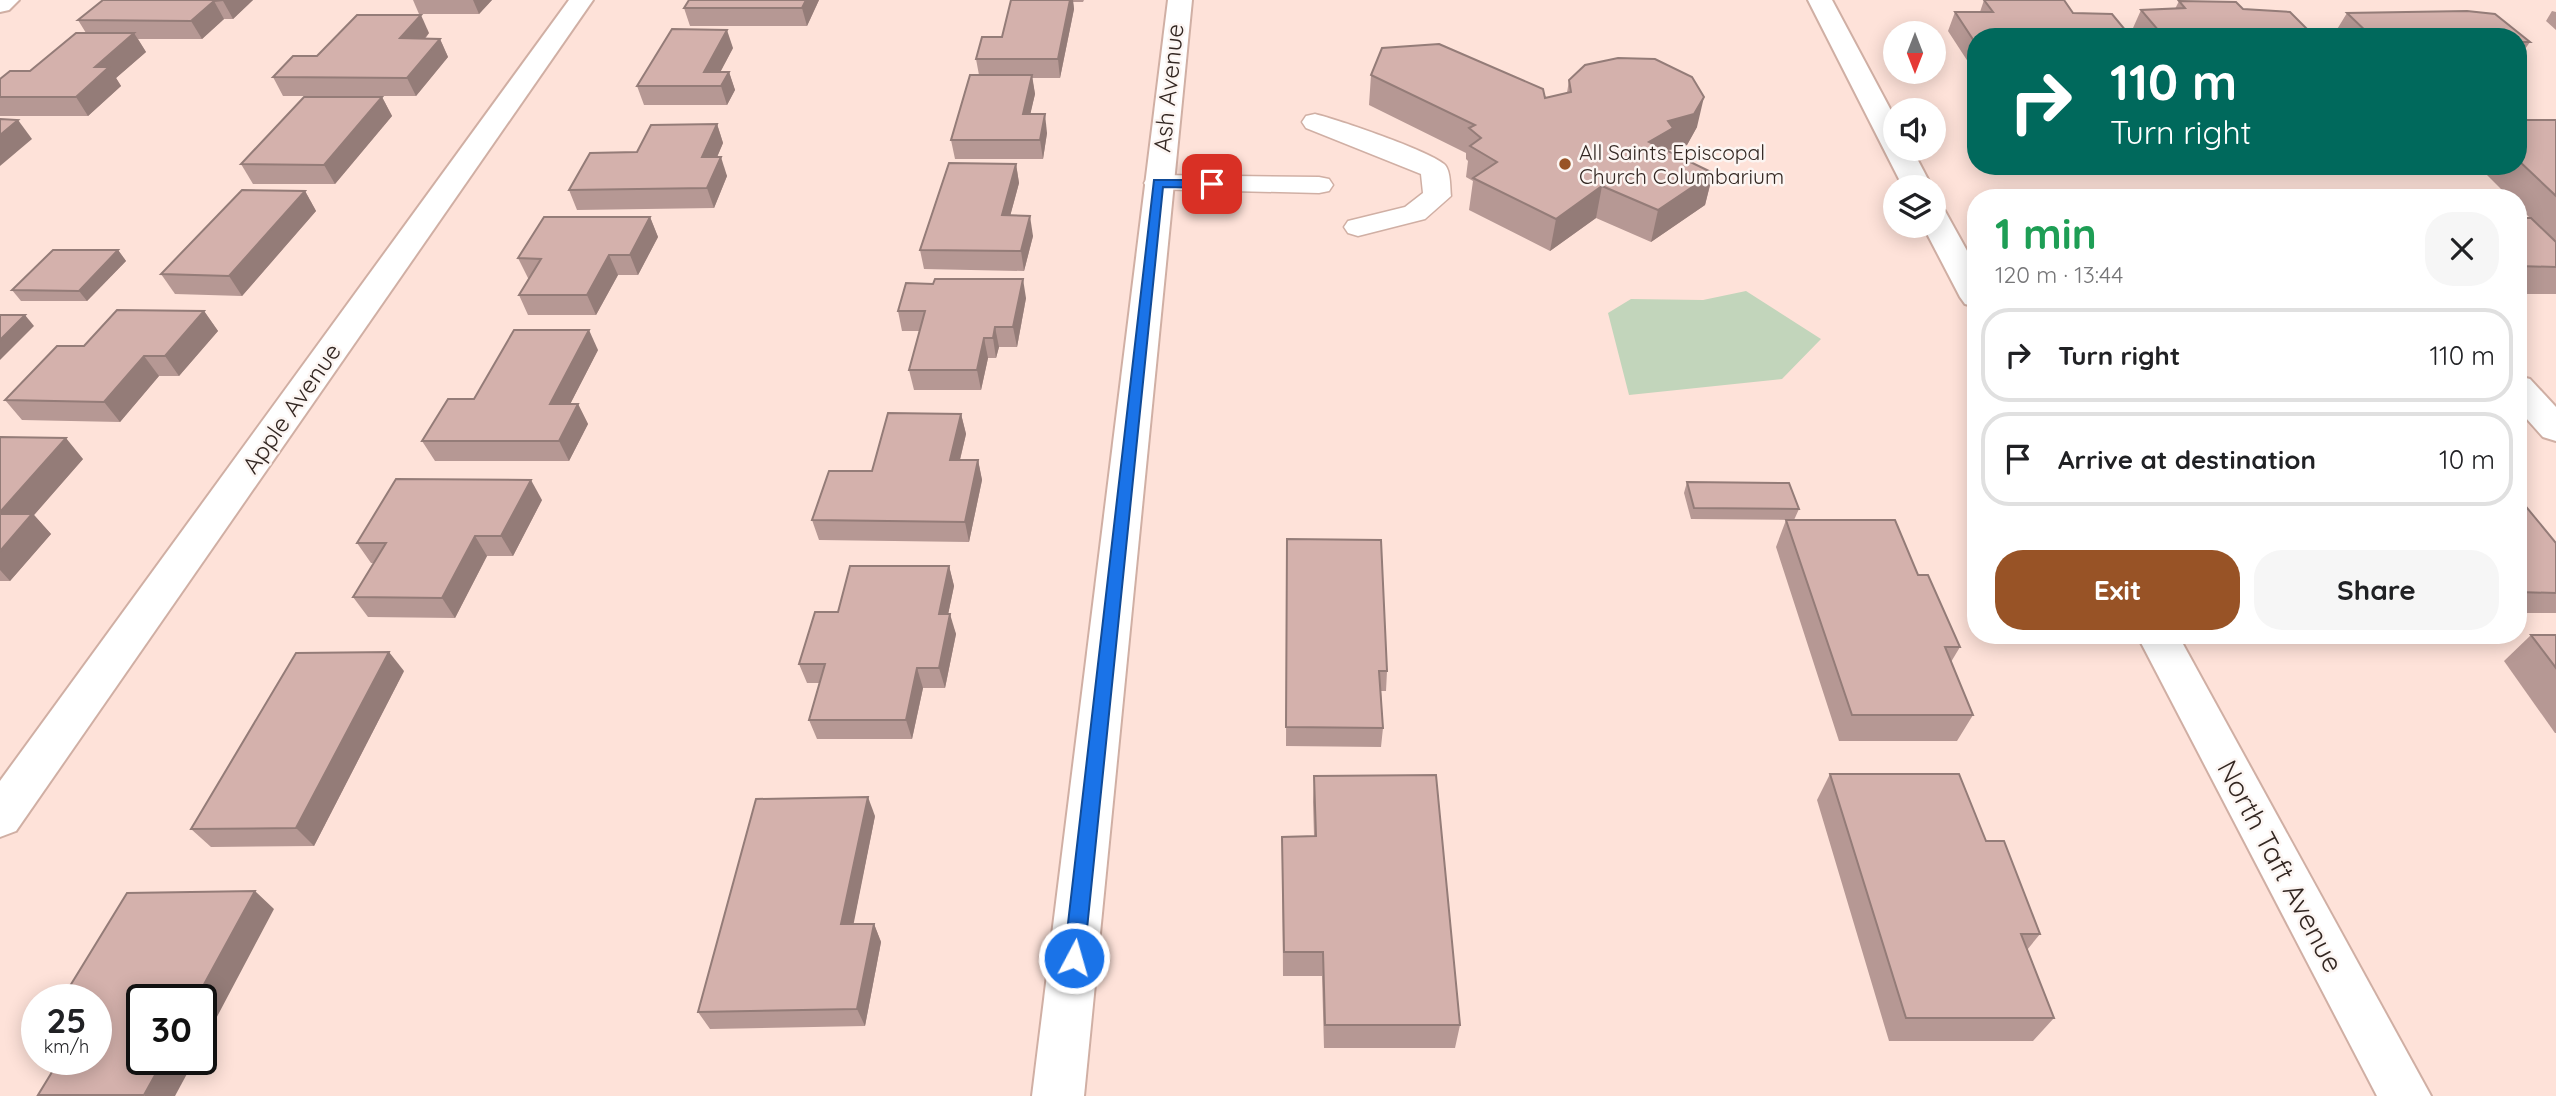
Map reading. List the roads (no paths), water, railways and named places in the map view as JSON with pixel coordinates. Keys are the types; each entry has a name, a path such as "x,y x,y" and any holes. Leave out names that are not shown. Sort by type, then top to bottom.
{"street":[{"path":"0,5 6,0"},
{"name":"Apple Avenue","path":"0,817 581,0"},
{"name":"Ash Avenue","path":"1059,1096 1180,0"},
{"path":"1820,0 1883,121"},
{"path":"1945,238 1967,281"},
{"path":"2527,386 2556,386"},
{"path":"2527,396 2556,429"},
{"name":"North Taft Avenue","path":"2162,644 2405,1096"}],"lane":[{"path":"1315,122 1401,154 1434,170 1437,196 1415,214 1358,227"},
{"path":"1158,183 1319,185"}],"place":[{"name":"All Saints Episcopal Church Columbarium","path":"1565,164"}]}
